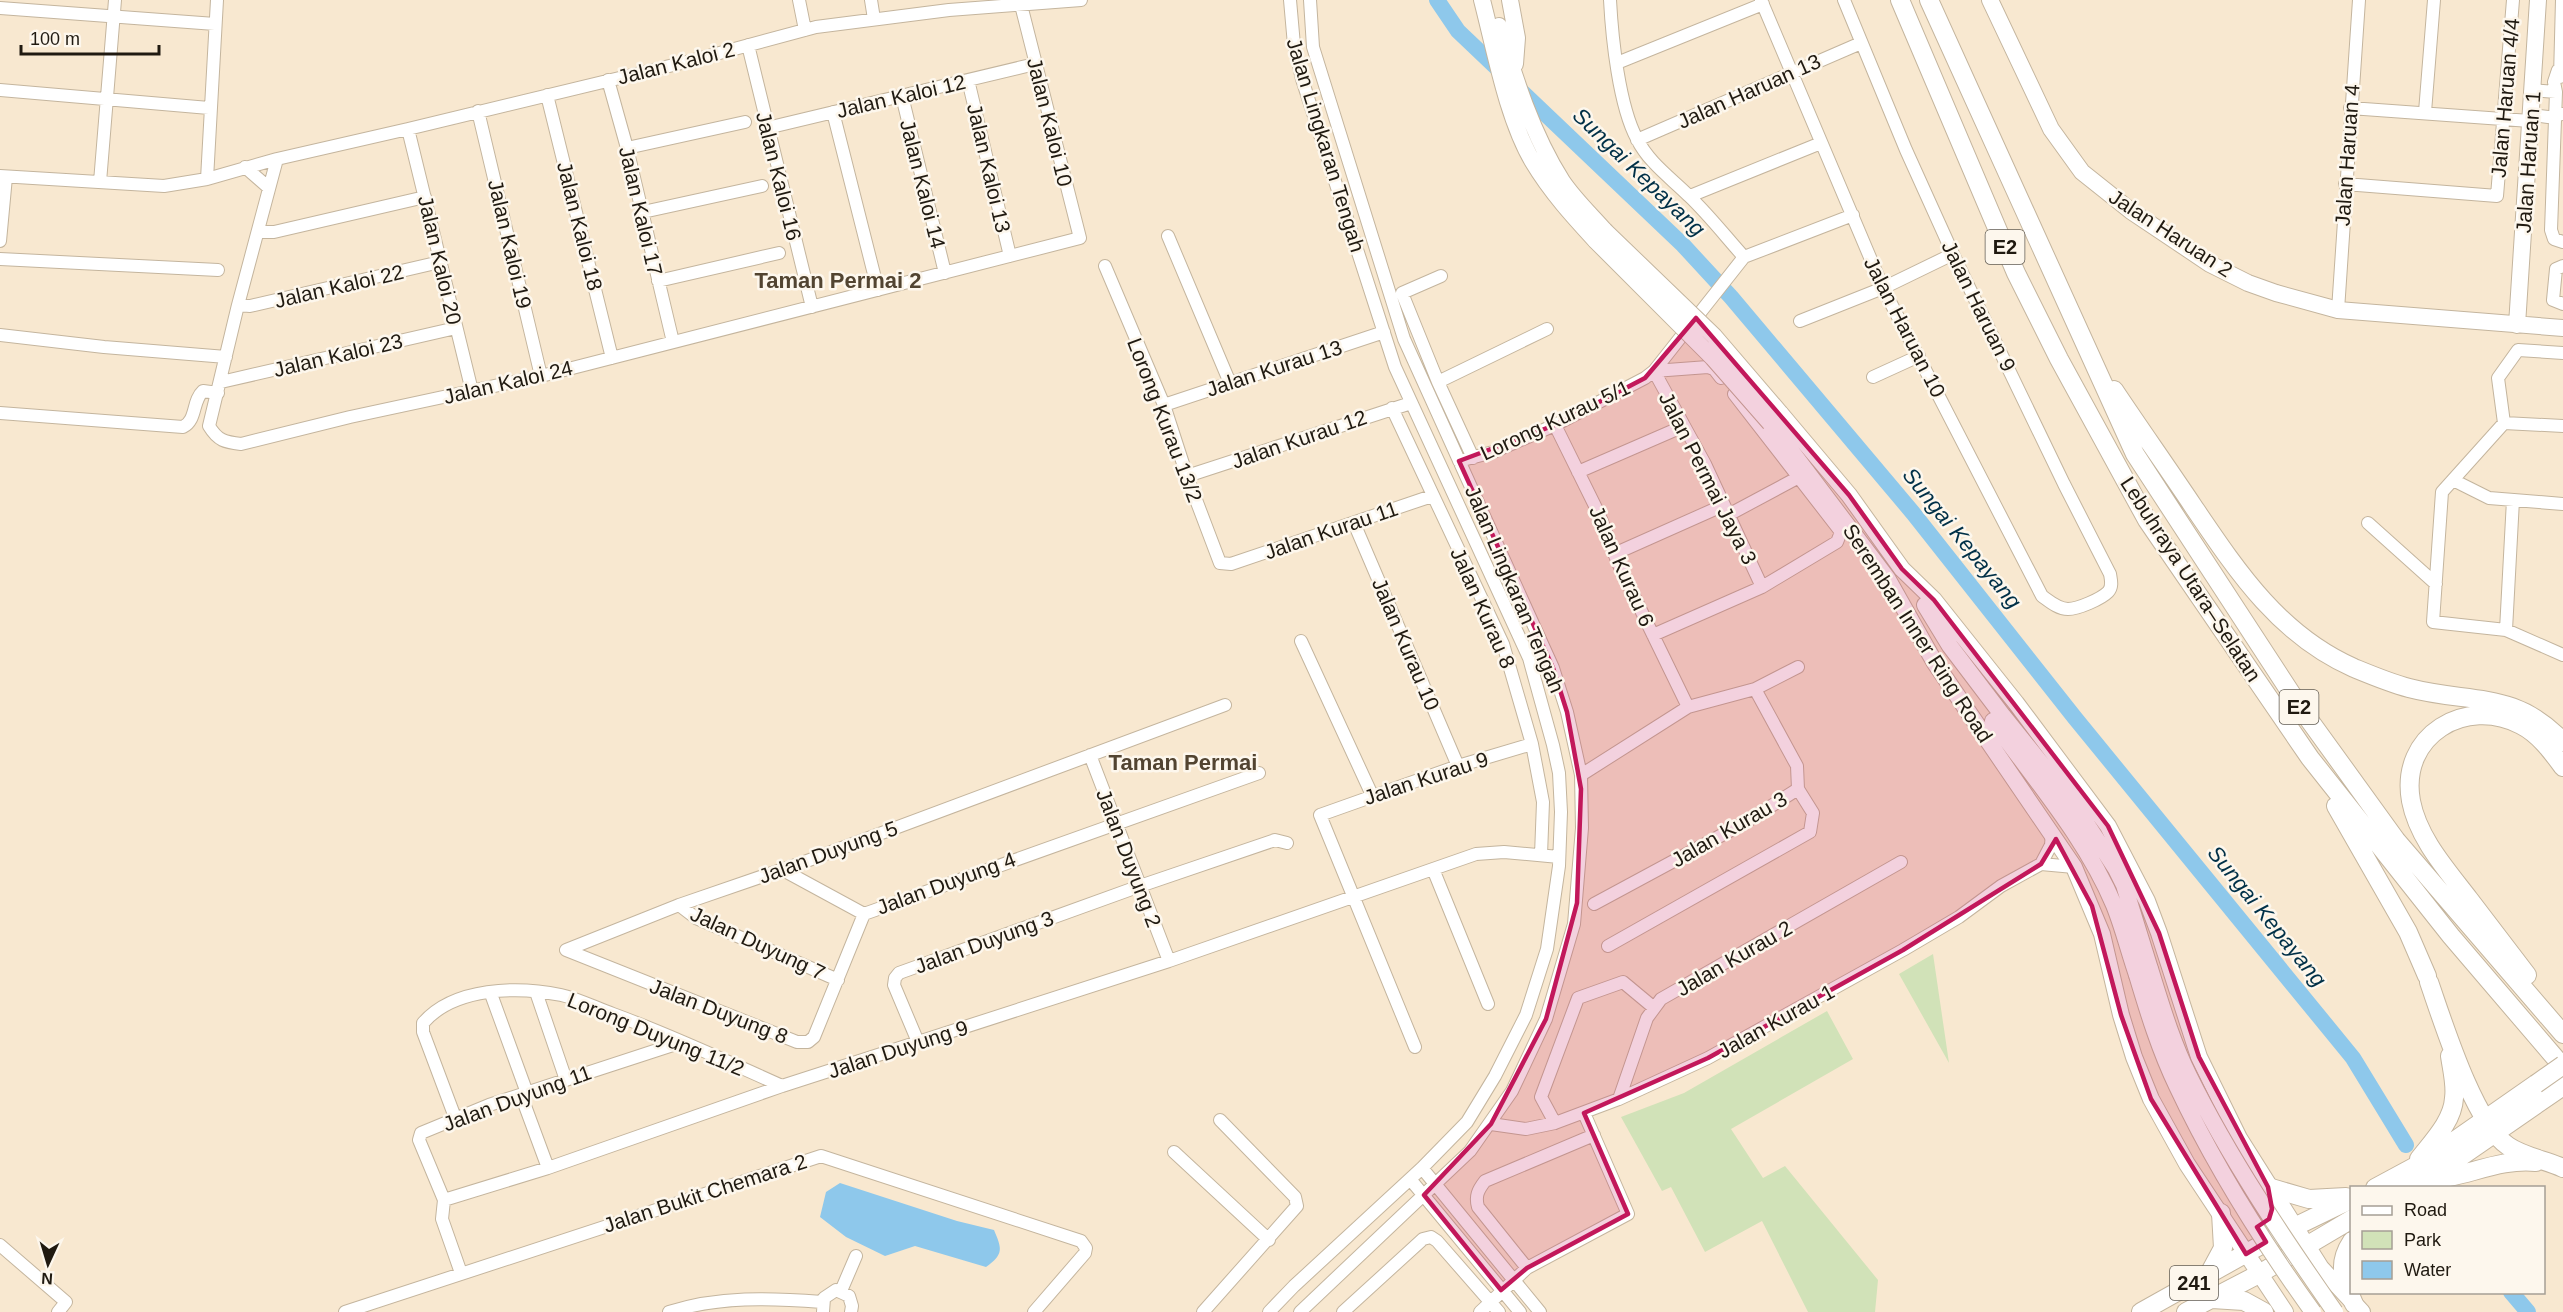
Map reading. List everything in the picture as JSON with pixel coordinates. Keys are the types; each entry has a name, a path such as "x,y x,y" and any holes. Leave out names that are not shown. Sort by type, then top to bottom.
{"highway":[{"name":"Lebuhraya Utara–Selatan","path":"1900,0 2016,273 2059,360 2147,520 2310,758 2458,945 2563,1066"},
{"name":"Lebuhraya Utara–Selatan","path":"1929,0 2084,346 2135,454 2302,710 2396,840 2563,1033"},
{"path":"2084,346 2242,577 2269,609 2290,629 2332,656 2385,680 2426,691 2493,700 2521,709 2549,727 2563,742"},
{"path":"2563,767 2535,734 2523,726 2492,715 2469,716 2443,725 2428,738 2414,761 2410,787 2417,820 2431,848 2527,976 2563,1033"},
{"path":"2310,758 2408,932 2428,979 2447,1034 2489,1128 2509,1147 2558,1166"},
{"path":"2421,1173 2454,1100 2447,1034"},
{"path":"2380,1185 2453,1162 2489,1128 2542,1090 2563,1066"},
{"path":"2542,1090 2563,1086"},
{"path":"2421,1173 2458,1176 2517,1161 2558,1166"},
{"path":"2268,1187 2309,1198 2350,1197"},
{"name":"241","path":"2141,1312 2350,1198"},
{"path":"2208,1275 2223,1248 2221,1214"},
{"name":"241","path":"2186,1312 2259,1274 2350,1221"},
{"path":"2350,1244 2344,1252 2343,1276 2350,1291"},
{"path":"2351,1294 2358,1308"},
{"path":"2209,1300 2218,1298 2244,1301 2264,1312"}],"main road":[{"name":"Seremban Inner Ring Road","path":"1482,0 1537,134 1563,182 1605,231 1714,336 1849,495 1902,569 1934,600 2060,760 2108,826 2134,873 2160,933 2199,1057 2239,1138 2321,1268 2358,1308"},
{"name":"Seremban Inner Ring Road","path":"1492,0 1494,25 1514,117 1532,160 1559,201 1713,358 1770,423 1887,578 1935,663 2074,867 2102,934 2121,1015 2140,1073 2175,1144 2285,1312"},
{"path":"1510,0 1517,38 1514,74"},
{"name":"Jalan Haruan 2","path":"1990,0 2051,129 2082,172 2131,211 2210,264 2248,283 2338,310 2563,328"},
{"name":"Jalan Haruan 1","path":"2517,325 2538,0"},
{"path":"1902,569 1950,646 2073,803 2115,868 2124,885 2143,972 2176,1085 2216,1161 2280,1265 2313,1312"},
{"path":"1887,578 1937,642 2076,836 2114,905 2187,1074 2271,1220 2335,1312"},
{"path":"2221,1214 2242,1223 2262,1223 2269,1219 2272,1209 2268,1187"},
{"path":"2294,1312 2300,1289 2312,1280 2339,1288"}],"street":[{"path":"100,182 115,0"},
{"path":"207,178 209,108 217,0"},
{"path":"799,0 805,30"},
{"path":"871,0 874,19"},
{"name":"Jalan Kaloi 2","path":"3,176 164,186 207,178 805,30 949,10 1081,0"},
{"name":"Jalan Lingkaran Tengah","path":"1269,1312 1422,1168 1467,1122 1495,1076 1526,1015 1539,978 1552,922 1561,812 1559,773 1546,716 1529,658 1395,367 1302,79 1294,45 1290,0"},
{"path":"1300,0 1305,28 1313,47"},
{"name":"Jalan Lingkaran Tengah","path":"1302,1311 1470,1151 1491,1125 1512,1091 1546,1019 1566,956 1577,903 1582,828 1581,775 1568,712 1534,622 1458,461 1404,339 1313,47 1310,0"},
{"path":"1610,0 1617,63 1631,127 1637,140 1659,169 1690,196 1744,257 1853,215"},
{"name":"Jalan Haruan 9","path":"1844,0 1953,254 2110,574 2111,585 2107,592 2092,600"},
{"name":"Jalan Haruan 4","path":"2338,310 2359,0"},
{"path":"2425,112 2434,0"},
{"name":"Jalan Haruan 4/4","path":"2345,184 2497,196 2513,0"},
{"path":"2562,0 2558,70 2554,82 2559,114 2551,230 2554,239 2562,243"},
{"path":"1617,63 1762,2"},
{"name":"Jalan Haruan 10","path":"1762,2 1884,288 2042,596 2053,604 2067,609 2092,600"},
{"name":"Jalan Kaloi 10","path":"1021,5 1080,238"},
{"path":"0,8 215,24"},
{"name":"Jalan Haruan 13","path":"1637,140 1861,42"},
{"name":"Jalan Kaloi 16","path":"748,45 812,307"},
{"name":"Jalan Kaloi 12","path":"767,128 1035,64"},
{"name":"Jalan Kaloi 17","path":"608,80 643,212 673,342"},
{"name":"Jalan Kaloi 13","path":"968,80 1010,256"},
{"path":"0,90 209,108"},
{"path":"2532,90 2556,92"},
{"name":"Jalan Kaloi 18","path":"547,95 612,358"},
{"name":"Jalan Kaloi 14","path":"902,96 945,273"},
{"path":"2350,108 2504,119 2549,110 2559,114"},
{"name":"Jalan Kaloi 19","path":"478,111 541,376"},
{"path":"833,112 878,290"},
{"path":"627,148 745,122"},
{"name":"Jalan Kaloi 20","path":"408,129 472,391"},
{"path":"1690,196 1821,143"},
{"name":"Jalan Kaloi 24","path":"277,159 209,426 216,437 224,442 241,444 350,417 541,376 1080,238"},
{"path":"246,167 269,188"},
{"path":"0,241 3,176"},
{"path":"643,212 762,186"},
{"path":"258,232 274,232 425,197"},
{"path":"1168,236 1230,383"},
{"path":"658,281 779,253"},
{"path":"1800,321 1884,288 1953,254"},
{"name":"Lorong Kurau 5/1","path":"1458,461 1473,458 1555,425 1621,393 1654,371 1744,257"},
{"path":"0,259 218,270"},
{"name":"Jalan Kaloi 22","path":"238,305 250,306 440,262"},
{"name":"Lorong Kurau 13/2","path":"1105,267 1164,405 1187,476 1220,563 1231,564"},
{"path":"2559,267 2553,300 2563,304"},
{"path":"1441,276 1402,293 1438,382 1473,458"},
{"name":"Jalan Kaloi 23","path":"0,413 183,426 191,420 198,395 202,392 456,328"},
{"path":"1438,382 1547,329"},
{"name":"Jalan Kurau 13","path":"1164,405 1384,332"},
{"path":"0,334 104,347 226,357"},
{"path":"2563,353 2518,350 2498,378 2504,423 2442,492 2433,622 2506,630 2563,655"},
{"path":"1873,377 1919,356"},
{"path":"1653,635 1762,587 1837,542 1841,532 1714,369 1708,367 1654,371"},
{"name":"Jalan Permai Jaya 3","path":"1654,371 1705,464 1762,587"},
{"name":"Jalan Kurau 12","path":"1187,476 1411,403"},
{"name":"Jalan Kurau 8","path":"1392,408 1503,644 1532,744 1543,802 1540,855"},
{"path":"2504,423 2563,426"},
{"name":"Jalan Kurau 6","path":"1555,425 1688,707"},
{"path":"1578,472 1684,426"},
{"path":"1614,554 1727,509 1799,477"},
{"path":"2453,480 2489,498 2563,504"},
{"name":"Jalan Kurau 11","path":"1231,564 1432,496"},
{"path":"2506,630 2513,500"},
{"name":"Jalan Kurau 10","path":"1354,523 1458,766"},
{"path":"2368,523 2436,584"},
{"path":"1301,640 1372,795"},
{"path":"1581,775 1688,707 1755,689 1798,667"},
{"name":"Jalan Kurau 3","path":"1594,904 1746,822 1798,789 1797,766 1755,689"},
{"name":"Jalan Duyung 5","path":"566,950 679,905 783,870 1225,705"},
{"name":"Jalan Kurau 9","path":"1352,897 1320,815 1458,766 1532,744"},
{"name":"Jalan Duyung 2","path":"1090,755 1169,961"},
{"name":"Jalan Duyung 4","path":"783,870 864,914 1258,773"},
{"path":"1608,946 1810,832 1813,813 1798,789"},
{"path":"2052,833 2050,845 2041,864 2074,867"},
{"name":"Jalan Duyung 3","path":"918,1042 894,985 899,973 1275,840 1287,843"},
{"name":"Jalan Duyung 9","path":"444,1200 548,1168 782,1086 1169,961 1476,854 1504,852 1559,857"},
{"name":"Jalan Kurau 2","path":"1618,1099 1647,1018 1661,999 1901,861"},
{"name":"Jalan Kurau 1","path":"1491,1125 1526,1129 1555,1124 1618,1099 1708,1058 1903,950 1959,917 2001,886 2041,864"},
{"path":"1433,869 1488,1004"},
{"path":"1352,897 1415,1047"},
{"name":"Jalan Duyung 7","path":"679,905 696,918 838,980"},
{"name":"Jalan Duyung 8","path":"566,950 802,1042 814,1037 864,914"},
{"path":"1555,1124 1541,1097 1578,998 1623,982 1653,1007"},
{"name":"Lorong Duyung 11/2","path":"456,1120 423,1032 423,1023 429,1015 452,1003 470,996 491,993 523,990 563,995 682,1042 782,1086"},
{"path":"536,992 567,1080"},
{"path":"491,993 548,1168"},
{"name":"Jalan Duyung 11","path":"444,1200 419,1140 421,1133 524,1094 682,1042"},
{"path":"1480,1312 1527,1268 1628,1214 1584,1113"},
{"path":"1203,1312 1295,1210 1297,1202 1220,1120"},
{"path":"1527,1268 1478,1207 1476,1198 1478,1189 1485,1181 1594,1135"},
{"path":"1174,1152 1269,1240"},
{"name":"Jalan Bukit Chemara 2","path":"345,1312 821,1156 1081,1241 1086,1248 1085,1253 1034,1312"},
{"path":"1422,1168 1540,1312"},
{"path":"1410,1179 1520,1312"},
{"path":"444,1200 442,1219 461,1273"},
{"path":"1343,1312 1423,1239 1431,1237 1499,1312"},
{"path":"0,1245 62,1307"},
{"path":"841,1291 856,1256"},
{"path":"669,1312 691,1305 740,1299 783,1299 823,1307 831,1292 841,1291 849,1296 852,1312"}],"highlighted area":[{"path":"1696,318 1849,495 1902,569 1934,600 2108,826 2159,933 2199,1057 2268,1187 2272,1209 2269,1219 2257,1227 2266,1242 2246,1254 2151,1099 2121,1015 2092,906 2056,839 2041,864 1903,950 1708,1058 1584,1113 1628,1214 1527,1268 1501,1290 1424,1195 1491,1124 1546,1019 1577,903 1581,789 1567,712 1553,668 1459,461 1555,425 1645,378"}],"green space":[{"path":"1933,954 1949,1063 1899,974"},
{"path":"1827,1011 1853,1059 1731,1129 1763,1178 1785,1166 1878,1280 1875,1312 1808,1312 1762,1221 1705,1252 1671,1187 1662,1191 1621,1117 1684,1093"}],"water":[{"path":"840,1183 957,1221 994,1230 1000,1247 999,1255 986,1267 915,1246 885,1256 846,1237 820,1217 826,1192"}],"waterway":[{"name":"Sungai Kepayang","path":"1437,0 1458,31 1683,245 1731,297 1913,513 2075,718 2353,1058 2406,1145"},
{"name":"Sungai Kepayang","path":"2513,1294 2528,1312"}],"district":[{"name":"Taman Permai 2","path":"838,280"},
{"name":"Taman Permai","path":"1183,762"}]}
